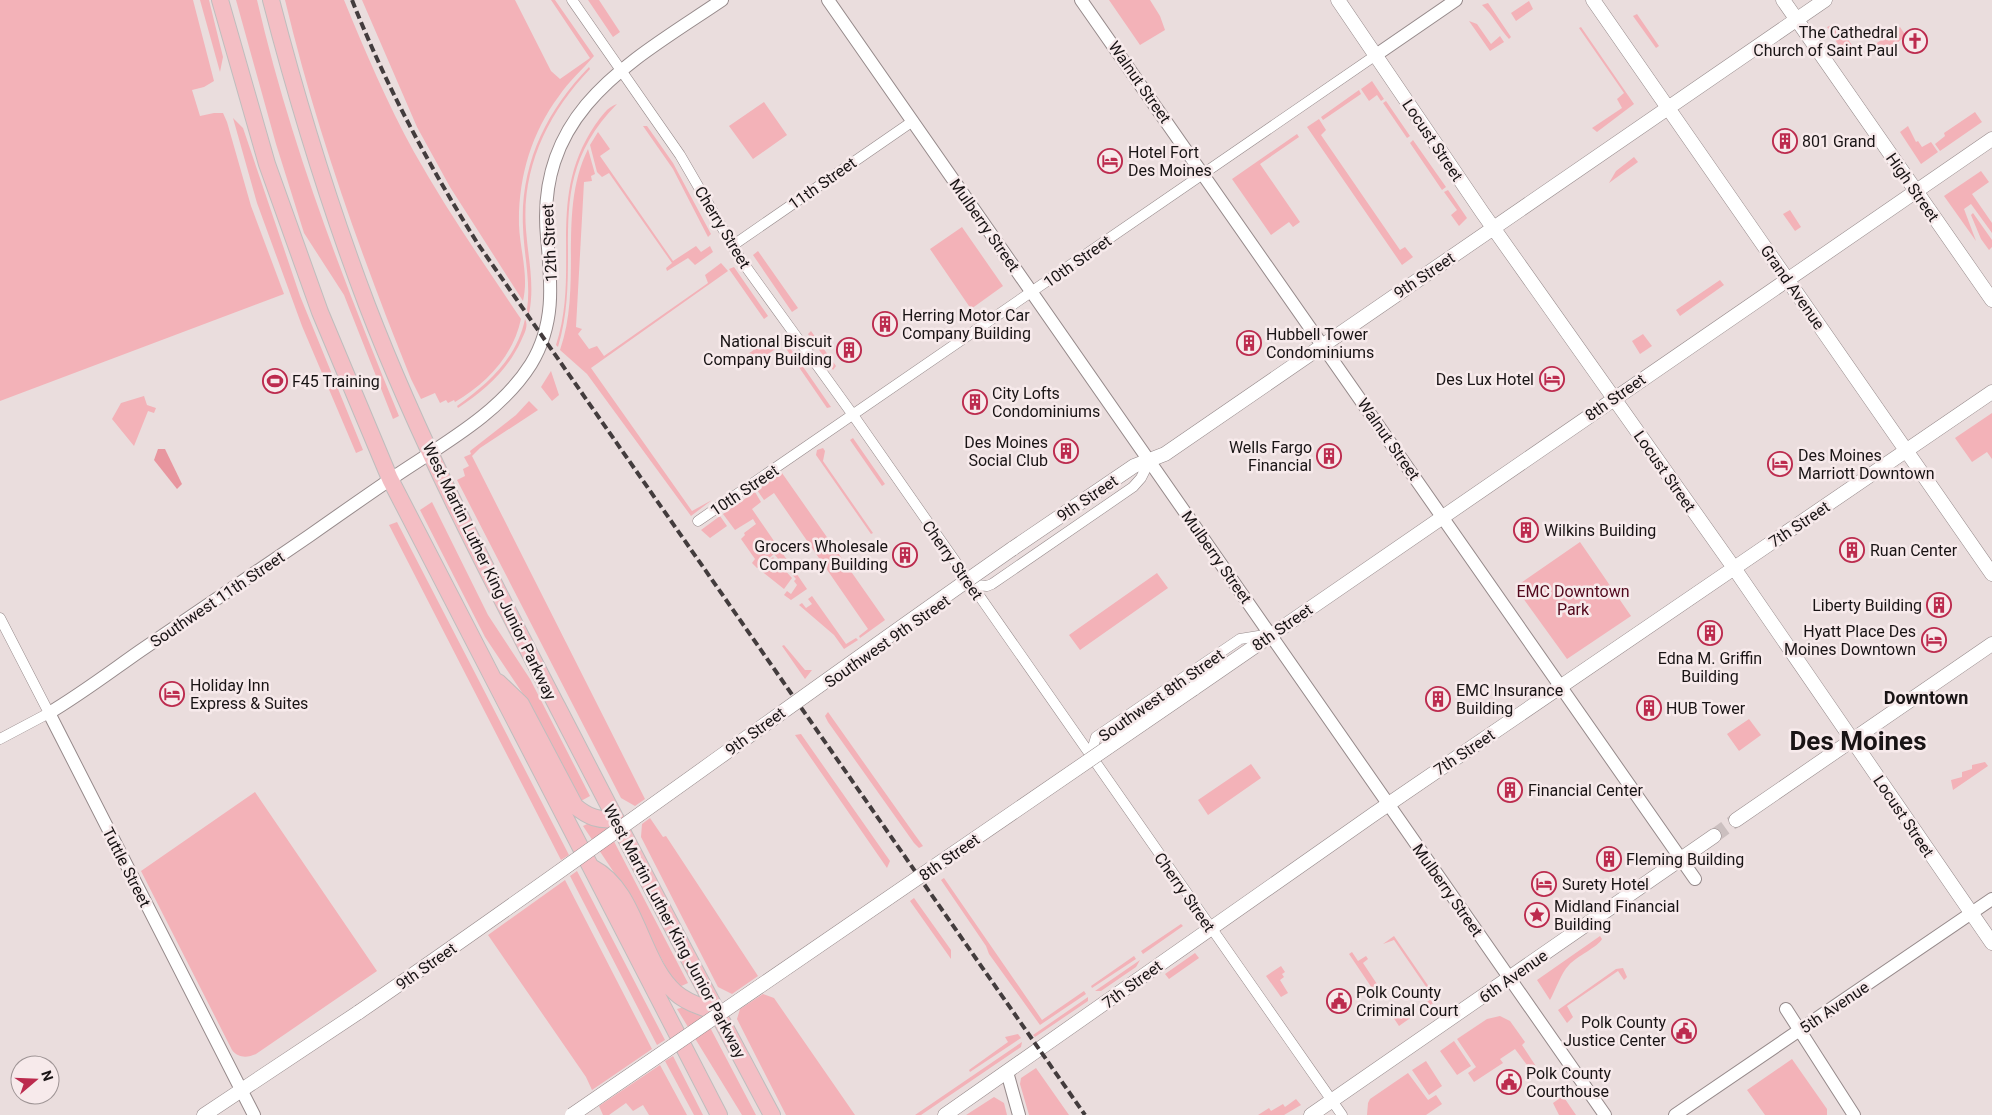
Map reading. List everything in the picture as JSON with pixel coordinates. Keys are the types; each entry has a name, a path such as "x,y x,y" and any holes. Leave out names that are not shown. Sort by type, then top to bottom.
{"main road":[{"path":"220,0 274,183 320,312 390,479 719,1115"},
{"name":"West Martin Luther King Junior Parkway","path":"270,0 308,136 339,230 384,348 430,453 528,651 772,1115"},
{"name":"Locust Street","path":"1338,0 1493,228 1734,568 1992,943"},
{"name":"Grand Avenue","path":"1593,0 1992,574"},
{"name":"High Street","path":"1782,0 1992,300"},
{"name":"9th Street","path":"241,1090 359,1012 542,886 831,676 1012,549 1134,466 1164,454 1825,0"},
{"name":"8th Street","path":"572,1115 1787,278 1992,139"},
{"name":"7th Street","path":"945,1115 1389,804 1992,392"},
{"path":"1736,820 1992,644"},
{"path":"491,676 521,704 575,806 584,814 594,818 616,819"},
{"name":"6th Avenue","path":"1311,1115 1714,836"},
{"path":"589,866 606,877 622,899 654,962 674,992 692,1003 717,1013"},
{"path":"204,1115 241,1090"}],"street":[{"name":"Cherry Street","path":"572,0 680,155 732,246 853,415 1090,757 1342,1115"},
{"name":"12th Street","path":"430,453 507,395 532,362 543,340 550,311 552,279 546,209 554,162 573,120 589,99 622,70 722,0"},
{"name":"Mulberry Street","path":"828,0 1605,1115"},
{"name":"Walnut Street","path":"1082,0 1695,879"},
{"name":"10th Street","path":"698,521 1456,0"},
{"name":"11th Street","path":"732,246 913,121"},
{"name":"Southwest 11th Street","path":"0,738 49,713 430,453"},
{"path":"969,583 981,586 992,584 1133,487 1141,478 1150,460"},
{"name":"Southwest 9th Street","path":"616,819 633,816 653,808 969,583"},
{"name":"Tuttle Street","path":"0,618 254,1115"},
{"name":"Southwest 8th Street","path":"1090,757 1096,737 1240,639 1271,634"},
{"name":"5th Avenue","path":"1676,1115 1992,898"},
{"path":"1786,1009 1818,1062 1854,1115"},
{"path":"1007,1072 1019,1115"}],"green space":[{"path":"0,0 193,0 214,81 204,87 192,90 200,116 223,113 251,206 284,294 0,401"},
{"path":"200,0 209,0 223,57 220,72"},
{"path":"236,0 257,0 285,106 319,211 399,416 393,419 344,295 304,233 276,144"},
{"path":"285,0 344,0 368,58 414,152 452,215 521,319 512,345 505,357 478,386 455,402 454,400 448,403 446,400 440,403 435,393 421,399 411,379 357,239 325,144 297,49"},
{"path":"362,0 515,0 551,71 560,79 590,58 551,0 555,0 594,56 567,85 549,110 528,157 519,208 525,282 523,301 450,187 417,127"},
{"path":"588,0 599,0 620,32 613,37"},
{"path":"1109,0 1150,0 1160,16 1165,30 1140,45"},
{"path":"1529,1 1533,9 1516,21 1511,13"},
{"path":"1488,3 1511,37 1509,39 1482,5"},
{"path":"1637,14 1659,46 1656,48 1633,16"},
{"path":"1469,21 1477,24 1491,44 1500,36 1504,42 1490,51"},
{"path":"1834,24 1841,33 1843,32 1853,49 1848,44 1841,49 1827,27"},
{"path":"1581,27 1634,104 1597,132 1592,128 1622,108 1617,99 1624,93 1579,28"},
{"path":"1900,27 1906,36 1881,55 1874,45"},
{"path":"589,67 590,69 575,86 550,123 533,163 526,207 526,230 531,282 529,314 527,310 528,279 523,227 523,204 531,161 548,121 560,102"},
{"path":"1372,81 1384,99 1381,101 1377,95 1369,101 1361,89"},
{"path":"1359,90 1361,94 1323,120 1321,117"},
{"path":"1386,101 1410,136 1407,138 1383,103"},
{"path":"764,102 787,135 753,159 729,126"},
{"path":"617,104 593,133 579,162 571,192 568,221 568,282 565,314 558,347 556,345 563,316 566,289 567,207 571,180 580,153 595,125 607,110"},
{"path":"1975,112 1982,122 1940,151 1935,144 1945,136 1944,133"},
{"path":"233,118 243,128 300,296 363,450 356,453 302,326 257,203"},
{"path":"1319,119 1326,130 1321,135 1400,250 1405,247 1413,257 1402,265 1307,127"},
{"path":"643,126 647,126 673,163 711,234 708,237 673,169"},
{"path":"1908,126 1916,142 1918,141 1922,147 1931,142 1938,152 1921,164 1900,132"},
{"path":"598,132 610,149 600,156 673,261 696,246 701,252 710,246 713,252 695,265 688,258 667,271 666,268 672,263 609,173 602,177 597,172 590,145"},
{"path":"1297,134 1299,137 1260,164 1300,222 1293,227 1289,222 1271,235 1232,179"},
{"path":"1413,140 1446,187 1442,190 1410,143"},
{"path":"588,149 595,174 591,176 592,181 584,182 576,327 582,329 578,334 589,349 597,346 604,356 708,283 705,275 721,263 728,271 591,368 692,511 712,500 691,516 587,374 560,350 567,325 570,300 574,198 579,173"},
{"path":"1634,157 1638,162 1609,183 1616,171"},
{"path":"1981,171 1989,182 1972,194 1992,223 1992,233 1971,204 1964,209 1976,241 1944,196"},
{"path":"1448,190 1467,218 1459,226 1451,215 1457,210 1444,192"},
{"path":"1790,210 1801,227 1795,231 1783,214"},
{"path":"1973,213 1992,240 1992,247 1989,250 1981,239 1971,215"},
{"path":"962,227 1003,286 971,309 930,249"},
{"path":"758,251 798,308 792,312 753,255"},
{"path":"734,267 768,316 764,319 729,269"},
{"path":"1720,280 1724,285 1680,316 1676,310"},
{"path":"525,319 525,333 509,362 486,387 458,408 457,406 480,389 500,369 515,346"},
{"path":"811,331 836,366 833,370 808,334"},
{"path":"1643,334 1652,346 1640,354 1632,341"},
{"path":"773,336 779,346 751,367 744,357"},
{"path":"788,345 831,407 827,408 785,347"},
{"path":"551,371 559,395 552,401 541,387"},
{"path":"144,396 147,405 156,408 154,413 148,411 134,446 112,419 121,403"},
{"path":"529,401 538,410 480,448 472,456 645,799 635,806 621,798 457,480 465,476 463,469 469,466 464,457 471,454 470,451 516,415"},
{"path":"1992,413 1992,459 1987,452 1972,462 1955,438"},
{"path":"853,438 885,484 882,486 850,440"},
{"path":"823,448 825,451 823,461 873,533 871,534 816,455 817,450"},
{"path":"782,473 885,620 860,638 859,636 868,629 774,493 764,500 757,490"},
{"path":"755,492 761,502 752,509 807,589 791,600 784,595 787,591 791,594 797,585 794,581 796,579 774,554 757,568 752,563 755,559 741,539 745,535 744,533 756,524 753,519 735,530 723,514"},
{"path":"432,502 488,615 530,679 590,796 581,801 523,694 485,637 420,510"},
{"path":"720,516 727,526 710,538 701,530"},
{"path":"397,522 569,855 561,860 389,525"},
{"name":"EMC Downtown Park","path":"1580,542 1631,616 1567,659 1515,587"},
{"path":"773,557 792,578 784,589 760,570"},
{"path":"1157,573 1168,588 1080,650 1069,635"},
{"path":"812,596 846,644 856,638 858,640 844,649 834,635 799,605 802,603 806,608 812,604 808,599"},
{"path":"784,645 805,670 812,670 805,679 782,646"},
{"path":"828,712 923,846 919,848 914,843 828,722 825,716"},
{"path":"1749,719 1761,735 1739,751 1727,734"},
{"path":"801,734 890,861 887,868 795,735"},
{"path":"1985,762 1988,766 1953,790 1951,780 1962,777 1962,772 1972,769 1972,765"},
{"path":"1251,764 1261,778 1208,815 1198,800"},
{"path":"255,792 377,971 256,1054 243,1056 237,1055 232,1050 141,871"},
{"path":"650,818 663,837 666,836 758,976 732,994 718,987 641,837 642,824"},
{"path":"589,823 607,828 688,983 677,988 621,883 583,826"},
{"path":"577,871 665,1040 657,1045 570,876"},
{"path":"944,878 1042,1020 1084,991 1086,994 1040,1025 989,954 986,946 941,880"},
{"path":"565,880 652,1049 592,1090 586,1077 488,935"},
{"path":"914,898 951,950 951,959 910,901"},
{"path":"1181,924 1183,926 1143,954 1141,951"},
{"path":"1394,936 1438,1000 1427,1007 1426,1003 1433,997 1394,940 1383,944"},
{"path":"1600,936 1602,939 1600,942 1566,968 1550,1000 1537,980"},
{"path":"1352,952 1358,961 1366,956 1368,959 1363,963 1379,987 1374,991 1349,954"},
{"path":"1195,953 1199,958 1169,979 1165,974"},
{"path":"1134,956 1136,959 1092,988 1091,986"},
{"path":"1140,960 1136,967 1101,991 1095,991"},
{"path":"1281,966 1285,972 1282,974 1284,977 1280,980 1288,993 1281,997 1266,976"},
{"path":"1623,968 1627,977 1624,980 1618,971 1567,1006 1573,1017 1567,1023 1558,1010 1616,969"},
{"path":"763,994 774,998 855,1115 786,1115 737,1019 740,1009"},
{"path":"1088,997 1088,1001 1035,1037 1033,1035"},
{"path":"1392,1005 1401,1019 1411,1012 1416,1014 1399,1026 1387,1008"},
{"path":"684,1007 703,1014 756,1115 742,1115 677,1009"},
{"path":"1500,1016 1510,1021 1525,1042 1522,1045 1539,1071 1536,1073 1529,1064 1527,1065 1515,1049 1500,1059 1503,1063 1474,1082 1468,1073 1476,1067 1457,1039 1487,1019"},
{"path":"1018,1034 1021,1038 970,1072 969,1070 1008,1042 1005,1037"},
{"path":"1454,1041 1471,1066 1457,1075 1440,1051"},
{"path":"1022,1042 1021,1047 921,1115 915,1115"},
{"path":"673,1056 703,1115 694,1115 665,1061"},
{"path":"1792,1059 1827,1109 1827,1115 1765,1115 1747,1090"},
{"path":"1426,1061 1442,1086 1429,1095 1412,1070"},
{"path":"660,1065 687,1115 649,1115 643,1105 633,1111 626,1103 609,1115 603,1115 599,1106"},
{"path":"1036,1068 1069,1115 1029,1115 1020,1084 1021,1078"},
{"path":"1408,1073 1428,1100 1436,1095 1442,1104 1426,1115 1367,1115 1370,1099"},
{"path":"1563,1096 1576,1115 1559,1115 1553,1103"},
{"path":"994,1097 1004,1103 1007,1115 966,1115"},
{"path":"1296,1099 1301,1105 1284,1115 1258,1115 1269,1108 1271,1111 1283,1104 1285,1107"}],"shaded area":[{"path":"158,449 165,449 182,484 177,489 154,460"}],"tunnel":[{"path":"1714,836 1736,820"}],"railway":[{"path":"352,0 379,63 409,125 442,185 478,244 1085,1115"}],"place":[{"name":"The Cathedral Church of Saint Paul","path":"1915,41"},
{"name":"801 Grand","path":"1785,141"},
{"name":"Hotel Fort Des Moines","path":"1110,161"},
{"name":"Herring Motor Car Company Building","path":"885,324"},
{"name":"Hubbell Tower Condominiums","path":"1249,343"},
{"name":"National Biscuit Company Building","path":"849,350"},
{"name":"Des Lux Hotel","path":"1552,379"},
{"name":"F45 Training","path":"275,381"},
{"name":"City Lofts Condominiums","path":"975,402"},
{"name":"Des Moines Social Club","path":"1066,451"},
{"name":"Wells Fargo Financial","path":"1329,456"},
{"name":"Des Moines Marriott Downtown","path":"1780,464"},
{"name":"Wilkins Building","path":"1526,530"},
{"name":"Ruan Center","path":"1852,550"},
{"name":"Grocers Wholesale Company Building","path":"905,555"},
{"name":"Liberty Building","path":"1939,605"},
{"name":"Edna M. Griffin Building","path":"1710,633"},
{"name":"Hyatt Place Des Moines Downtown","path":"1934,640"},
{"name":"Holiday Inn Express & Suites","path":"172,694"},
{"name":"EMC Insurance Building","path":"1438,699"},
{"name":"HUB Tower","path":"1649,708"},
{"name":"Financial Center","path":"1510,790"},
{"name":"Fleming Building","path":"1609,859"},
{"name":"Surety Hotel","path":"1544,884"},
{"name":"Midland Financial Building","path":"1537,915"},
{"name":"Polk County Criminal Court","path":"1339,1001"},
{"name":"Polk County Justice Center","path":"1684,1031"},
{"name":"Polk County Courthouse","path":"1509,1082"}],"district":[{"name":"Downtown","path":"1926,698"},
{"name":"Des Moines","path":"1858,741"}]}
